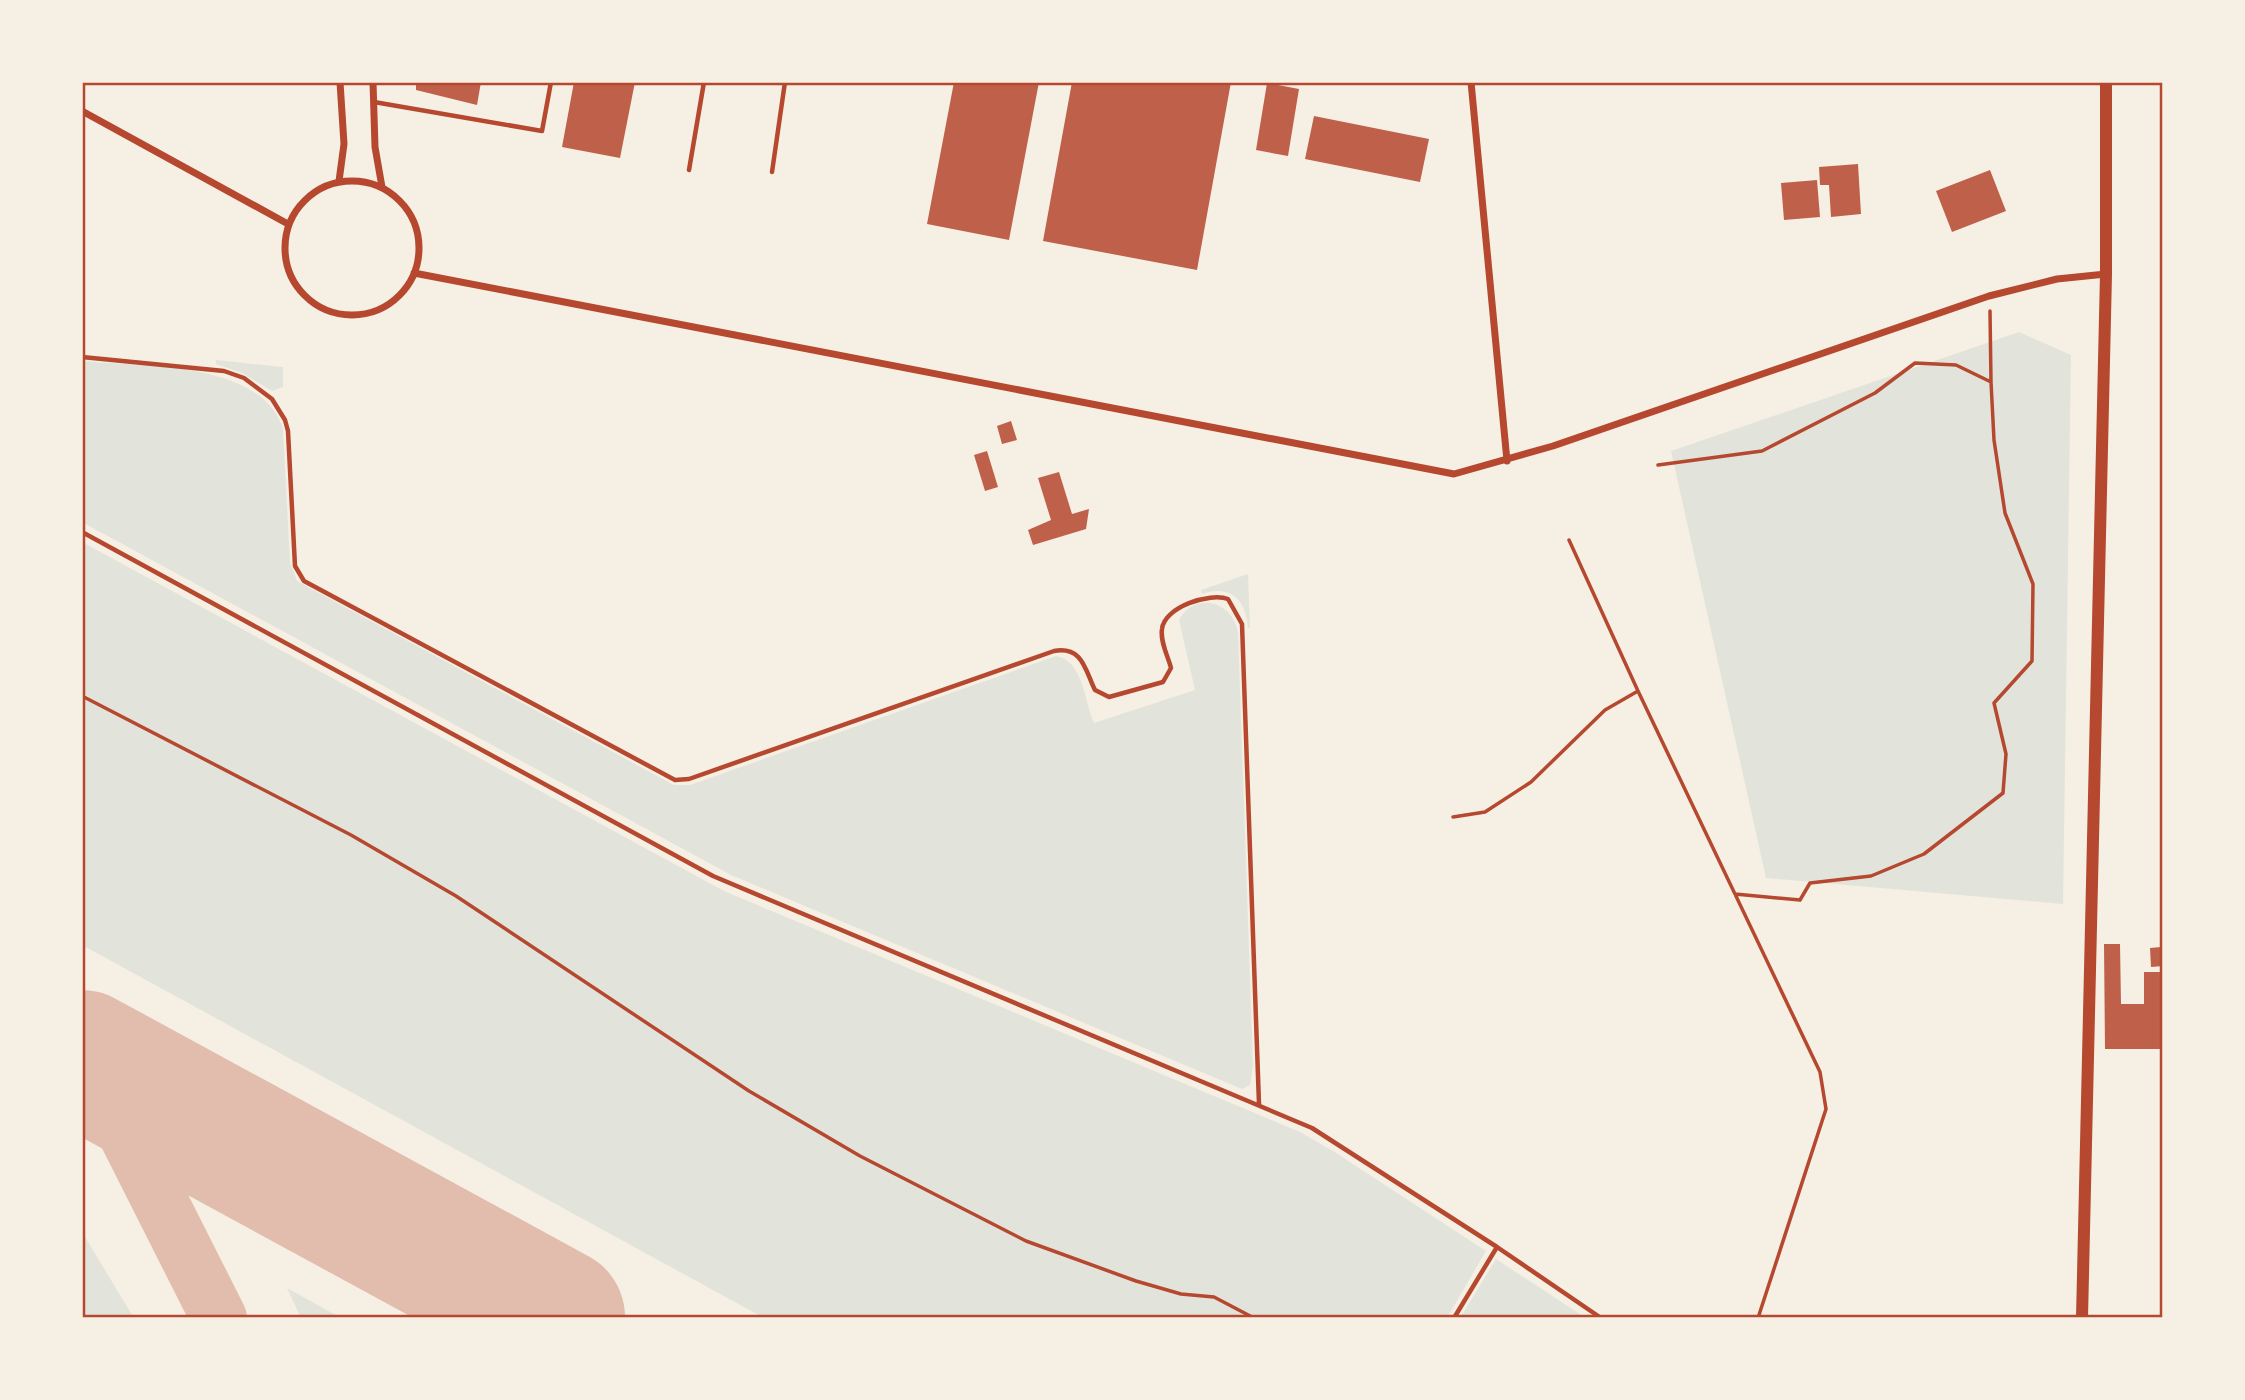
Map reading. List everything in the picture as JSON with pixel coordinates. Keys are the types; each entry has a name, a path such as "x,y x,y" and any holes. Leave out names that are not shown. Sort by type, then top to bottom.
{"street":[{"path":"339,181 344,144 340,82"},
{"path":"373,82 375,147 382,187"},
{"path":"1471,82 1507,461"},
{"path":"2082,1318 2106,274 2106,82"},
{"path":"82,111 288,224"},
{"path":"339,181 361,181 382,187 398,198 411,214 418,233 419,254 414,273 402,293 384,307 362,314 338,314 317,305 299,290 288,270 284,247 288,224 300,204 317,189 339,181"},
{"path":"414,273 1454,474 1507,461 1989,296 2057,279 2106,274"}],"lane":[{"path":"374,102 542,131 551,82"},
{"path":"689,170 704,82"},
{"path":"772,172 785,82"},
{"path":"82,357 224,371 263,391 279,407 288,431 295,566 304,581 675,780 689,779 1054,651 1066,650 1077,654 1086,666 1095,690 1109,697 1163,682 1171,668 1162,636 1166,618 1175,610 1209,598 1228,599 1242,624 1259,1104"},
{"path":"82,532 733,886 1259,1104 1339,1144 1601,1318"},
{"path":"1454,1318 1497,1247"}],"path":[{"path":"1735,894 1801,900 1810,883 1871,876 1924,854 2003,793 2006,754 1994,704 2032,661 2033,584 2005,513 1994,440 1989,296"},
{"path":"1658,465 1762,452 1875,393 1915,363 1956,365 1990,382"},
{"path":"1569,540 1637,691 1820,1072 1826,1109 1758,1318"},
{"path":"1453,817 1485,813 1531,782 1605,710 1637,691"},
{"path":"82,696 351,835 456,897 749,1091 872,1162 975,1217 1062,1256 1181,1294 1214,1297 1254,1318"}],"shaded area":[{"path":"2019,332 2071,355 2063,904 1766,878 1671,451"},
{"path":"216,360 283,367 283,387 272,391 242,373 216,364"},
{"path":"82,361 196,371 251,390 271,407 283,429 290,562 297,581 674,785 690,785 1056,656 1065,659 1078,674 1094,723 1195,690 1179,620 1185,611 1193,606 1211,603 1220,606 1228,612 1238,632 1253,1066 1250,1085 1242,1089 731,875 82,522"},
{"path":"82,542 724,891 1300,1132 1486,1251 1447,1318 764,1318 82,945"},
{"path":"1248,574 1250,628 1244,609 1235,596 1221,591 1202,594 1201,590"},
{"path":"82,1232 134,1318 82,1318"},
{"path":"1496,1259 1586,1318 1460,1318"},
{"path":"287,1288 341,1318 301,1318"}],"building":[{"path":"416,82 481,82 477,105 416,90"},
{"path":"574,82 635,82 620,158 562,147"},
{"path":"954,82 1039,82 1009,240 927,224"},
{"path":"1072,82 1231,82 1197,270 1043,241"},
{"path":"1267,83 1299,89 1288,156 1256,150"},
{"path":"1314,116 1429,139 1420,182 1305,159"},
{"path":"1858,164 1861,214 1831,217 1829,185 1820,185 1819,167"},
{"path":"1990,170 2006,211 1952,232 1936,191"},
{"path":"1817,180 1820,217 1784,220 1781,183"},
{"path":"1011,421 1017,440 1002,444 997,426"},
{"path":"987,451 998,487 985,491 974,455"},
{"path":"1059,472 1072,514 1089,509 1086,529 1033,545 1028,530 1051,520 1038,478"},
{"path":"2104,944 2120,944 2121,1004 2144,1004 2144,972 2163,972 2163,1049 2105,1049"},
{"path":"2161,947 2163,966 2151,967 2150,948"}],"taxiway":[{"path":"82,1066 112,1106 219,1318"},
{"path":"414,1239 460,1286 478,1318"}],"runway":[{"path":"82,1059 556,1317"}]}
